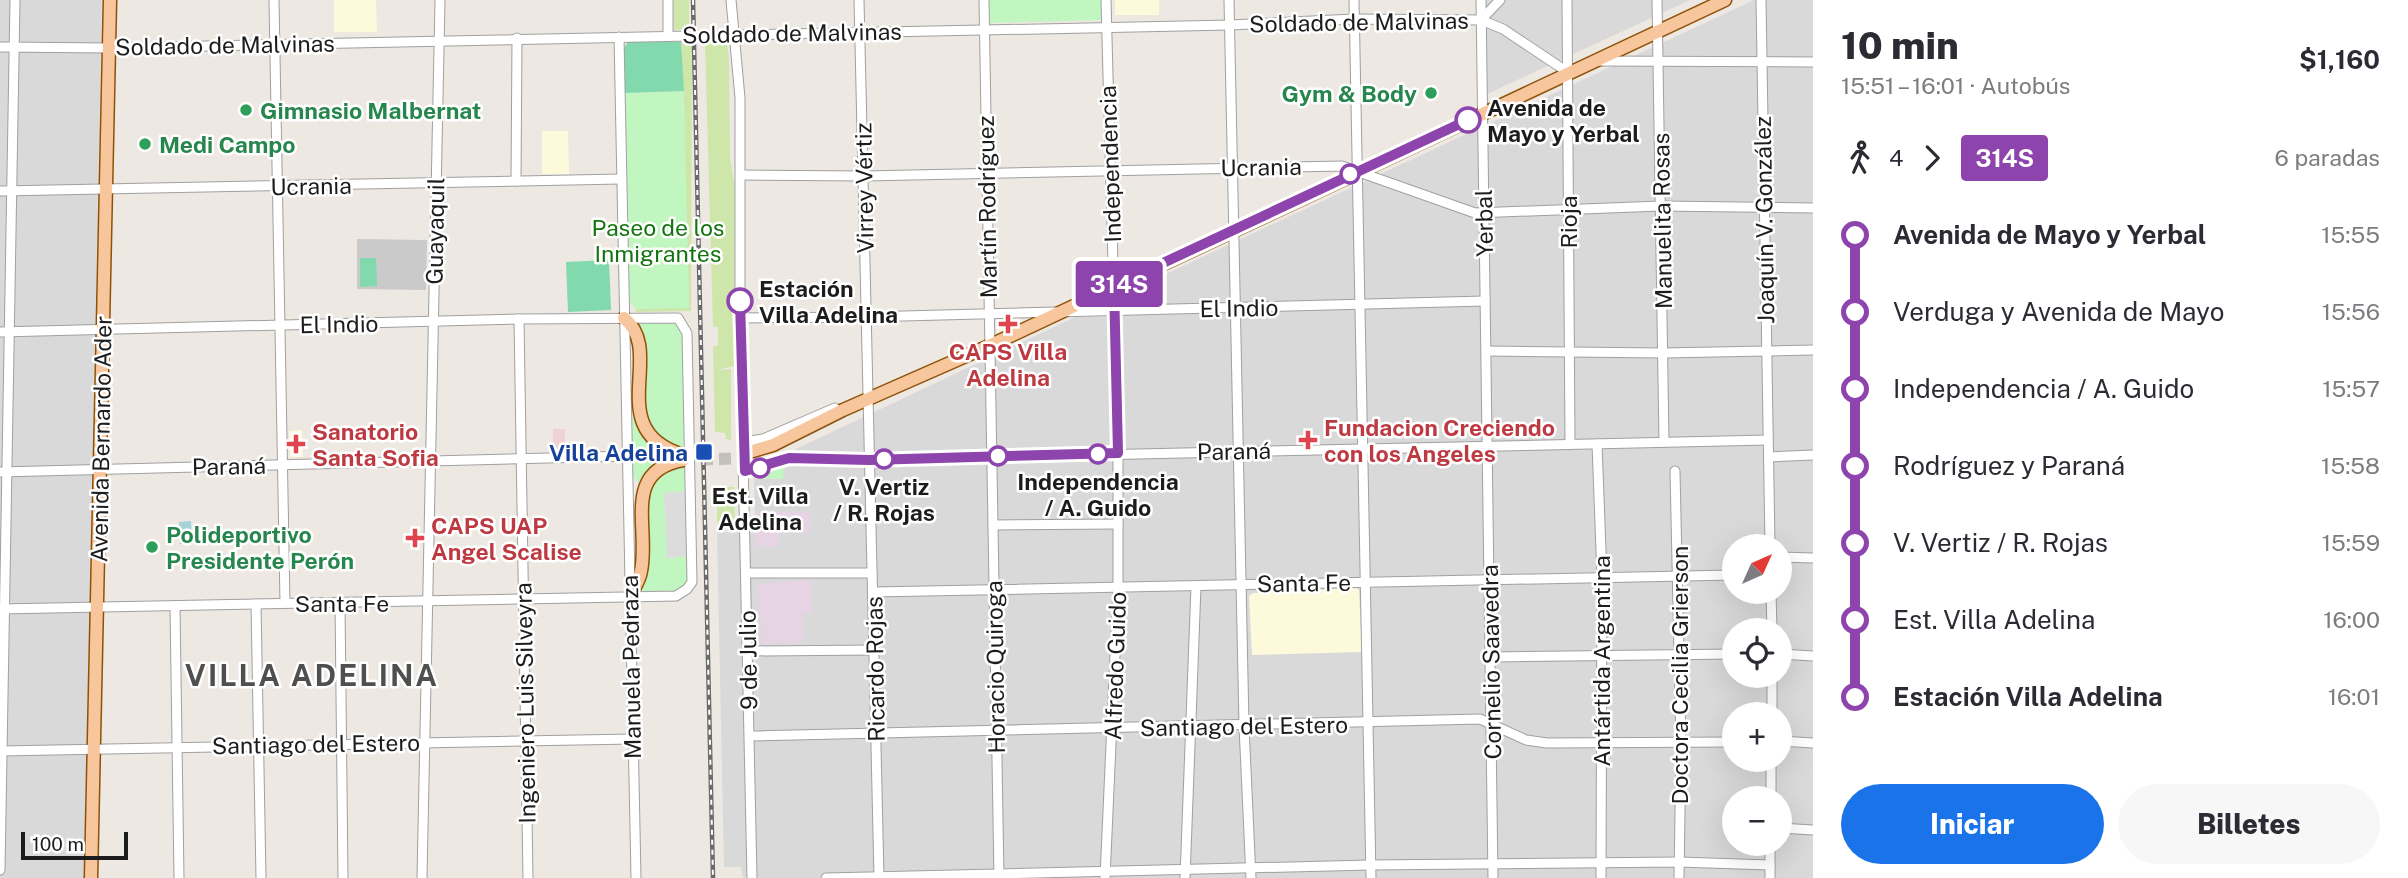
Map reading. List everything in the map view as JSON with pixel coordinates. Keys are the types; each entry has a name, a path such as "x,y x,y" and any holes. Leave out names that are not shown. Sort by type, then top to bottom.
{"main road":[{"name":"Avenida Bernardo Ader","path":"91,878 110,0"},
{"path":"748,451 773,445 843,410 853,408 1066,310 1356,171 1725,0"},
{"path":"624,318 632,325 638,340 640,411 644,428 657,444 683,457 662,466 644,487 642,569 630,596"}],"street":[{"path":"0,870 5,471 15,191 15,0"},
{"path":"274,0 285,603"},
{"name":"Guayaquil","path":"422,878 440,0"},
{"path":"668,0 668,36"},
{"name":"9 de Julio","path":"731,0 742,175 740,318 748,451 745,471 752,878"},
{"name":"Virrey Vértiz","path":"859,0 865,176 869,460"},
{"name":"Martín Rodríguez","path":"984,0 992,456"},
{"name":"Independencia","path":"1106,0 1118,453"},
{"path":"1230,0 1244,726 1250,873"},
{"path":"1354,0 1357,306 1366,581 1371,878"},
{"name":"Yerbal","path":"1481,0 1488,446"},
{"path":"1481,20 1500,0"},
{"name":"Rioja","path":"1567,0 1570,444"},
{"name":"Manuelita Rosas","path":"1657,0 1664,442"},
{"name":"Joaquín V. González","path":"1761,0 1770,534"},
{"name":"Soldado de Malvinas","path":"0,47 109,48 1230,25 1354,19 1481,20 1503,29 1569,73"},
{"name":"Manuela Pedraza","path":"619,37 636,878"},
{"path":"516,181 517,38"},
{"path":"1594,61 1813,62"},
{"name":"Ucrania","path":"742,175 865,176 1342,166 1484,213 1661,206 1813,208"},
{"name":"Ucrania","path":"0,191 621,179"},
{"name":"El Indio","path":"740,318 1485,301"},
{"name":"El Indio","path":"0,332 519,319 678,318 687,333 692,582 682,592"},
{"name":"Ingeniero Luis Silveyra","path":"519,319 528,878"},
{"path":"1487,351 1663,353 1813,350"},
{"path":"748,451 763,439 858,397 869,400"},
{"name":"Paraná","path":"745,471 789,458 869,460 1768,440"},
{"name":"Antártida Argentina","path":"1597,444 1602,577 1601,878"},
{"name":"Cornelio Saavedra","path":"1488,446 1493,878"},
{"name":"Alfredo Guido","path":"1105,875 1118,588 1118,453"},
{"path":"1769,457 1813,455"},
{"name":"Paraná","path":"5,471 627,456"},
{"name":"Horacio Quiroga","path":"992,456 999,876"},
{"name":"Ricardo Rojas","path":"869,460 879,877"},
{"name":"Doctora Cecilia Grierson","path":"1675,471 1681,745 1679,878"},
{"path":"993,525 1118,524"},
{"path":"1792,557 1813,558"},
{"path":"746,573 872,572"},
{"name":"Santa Fe","path":"873,592 994,592 1366,581 1722,575"},
{"path":"1186,874 1196,586"},
{"name":"Santa Fe","path":"3,609 340,602 428,603 676,596 682,592"},
{"path":"340,602 343,878"},
{"path":"256,604 261,878"},
{"path":"175,606 179,878"},
{"path":"748,651 874,650"},
{"path":"1491,657 1722,654"},
{"path":"1792,655 1813,656"},
{"name":"Santiago del Estero","path":"750,736 1480,719 1526,740 1601,744 1722,743"},
{"name":"Santiago del Estero","path":"2,751 633,739"},
{"path":"1792,742 1813,743"},
{"path":"1792,829 1813,830"},
{"path":"1770,856 1770,878"},
{"path":"826,878 1250,873 1370,865 1679,862 1770,865"}],"shaded area":[{"path":"0,0 102,0 84,878 0,878"},
{"path":"334,0 376,0 377,32 334,32"},
{"path":"1115,0 1159,0 1159,15 1115,15"},
{"path":"1485,0 1690,0 1485,95"},
{"path":"1754,0 1813,0 1813,878 743,878 741,867 724,867 717,532 755,533 754,478 782,479 784,465 796,449 1075,317 1121,316 1123,294"},
{"path":"542,131 568,131 569,174 542,174"},
{"path":"357,239 427,240 426,290 357,289"},
{"name":"CAPS Villa Adelina","path":"1018,315 1018,324 997,333 999,318"},
{"path":"553,429 565,429 565,451 553,451"},
{"name":"Sanatorio Santa Sofia","path":"302,430 303,457 290,457 289,431"},
{"path":"686,491 689,556 667,558 664,493"},
{"path":"809,512 810,533 779,533 779,546 756,547 755,513"},
{"path":"811,580 812,613 802,613 803,643 762,644 758,584"},
{"path":"1359,590 1362,652 1252,655 1249,596 1253,593"}],"green space":[{"path":"673,0 689,0 689,29 674,30"},
{"path":"989,0 1106,0 1106,20 990,23"},
{"path":"721,40 727,44 729,59 730,158 735,188 734,366 717,370 731,369 731,440 726,439 725,433 715,432 713,347 718,345 718,327 713,327 705,42"},
{"path":"628,42 681,42 684,91 625,93 624,48"},
{"path":"681,42 692,42 691,311 635,312 636,309 689,307"},
{"name":"Paseo de los Inmigrantes","path":"684,91 689,308 636,309 630,302 625,93"},
{"path":"360,258 376,258 377,286 360,287"},
{"path":"609,260 611,310 568,312 566,262"},
{"path":"670,320 677,323 683,335 684,448 669,446 646,422 634,321"},
{"path":"636,417 642,434 653,445 653,468 641,485 631,474 631,418"},
{"path":"685,463 686,491 664,493 668,558 689,556 688,582 672,592 638,592 646,500 659,473"},
{"path":"784,465 783,479 754,478 762,471"},
{"path":"717,487 734,487 735,524 717,523"}],"water":[{"path":"191,521 192,544 180,544 179,522"}],"tunnel":[{"path":"683,460 750,458"}],"railway":[{"path":"693,0 713,878"}],"bus line":[{"name":"314S","path":"740,301 745,471 789,458 869,460 1118,453 1114,286 1468,120"}],"place":[{"name":"Gym & Body","path":"1431,93"},
{"name":"Gimnasio Malbernat","path":"246,110"},
{"name":"Avenida de Mayo y Yerbal","path":"1468,120"},
{"name":"Medi Campo","path":"145,144"},
{"name":"Estación Villa Adelina","path":"740,301"},
{"name":"CAPS Villa Adelina","path":"1008,324"},
{"name":"Fundacion Creciendo con los Angeles","path":"1308,440"},
{"name":"Sanatorio Santa Sofia","path":"296,444"},
{"name":"Villa Adelina","path":"704,452"},
{"name":"Independencia / A. Guido","path":"1098,454"},
{"name":"V. Vertiz / R. Rojas","path":"884,459"},
{"name":"Est. Villa Adelina","path":"760,468"},
{"name":"CAPS UAP Angel Scalise","path":"415,538"},
{"name":"Polideportivo Presidente Perón","path":"152,547"}],"district":[{"name":"VILLA ADELINA","path":"312,675"}]}
